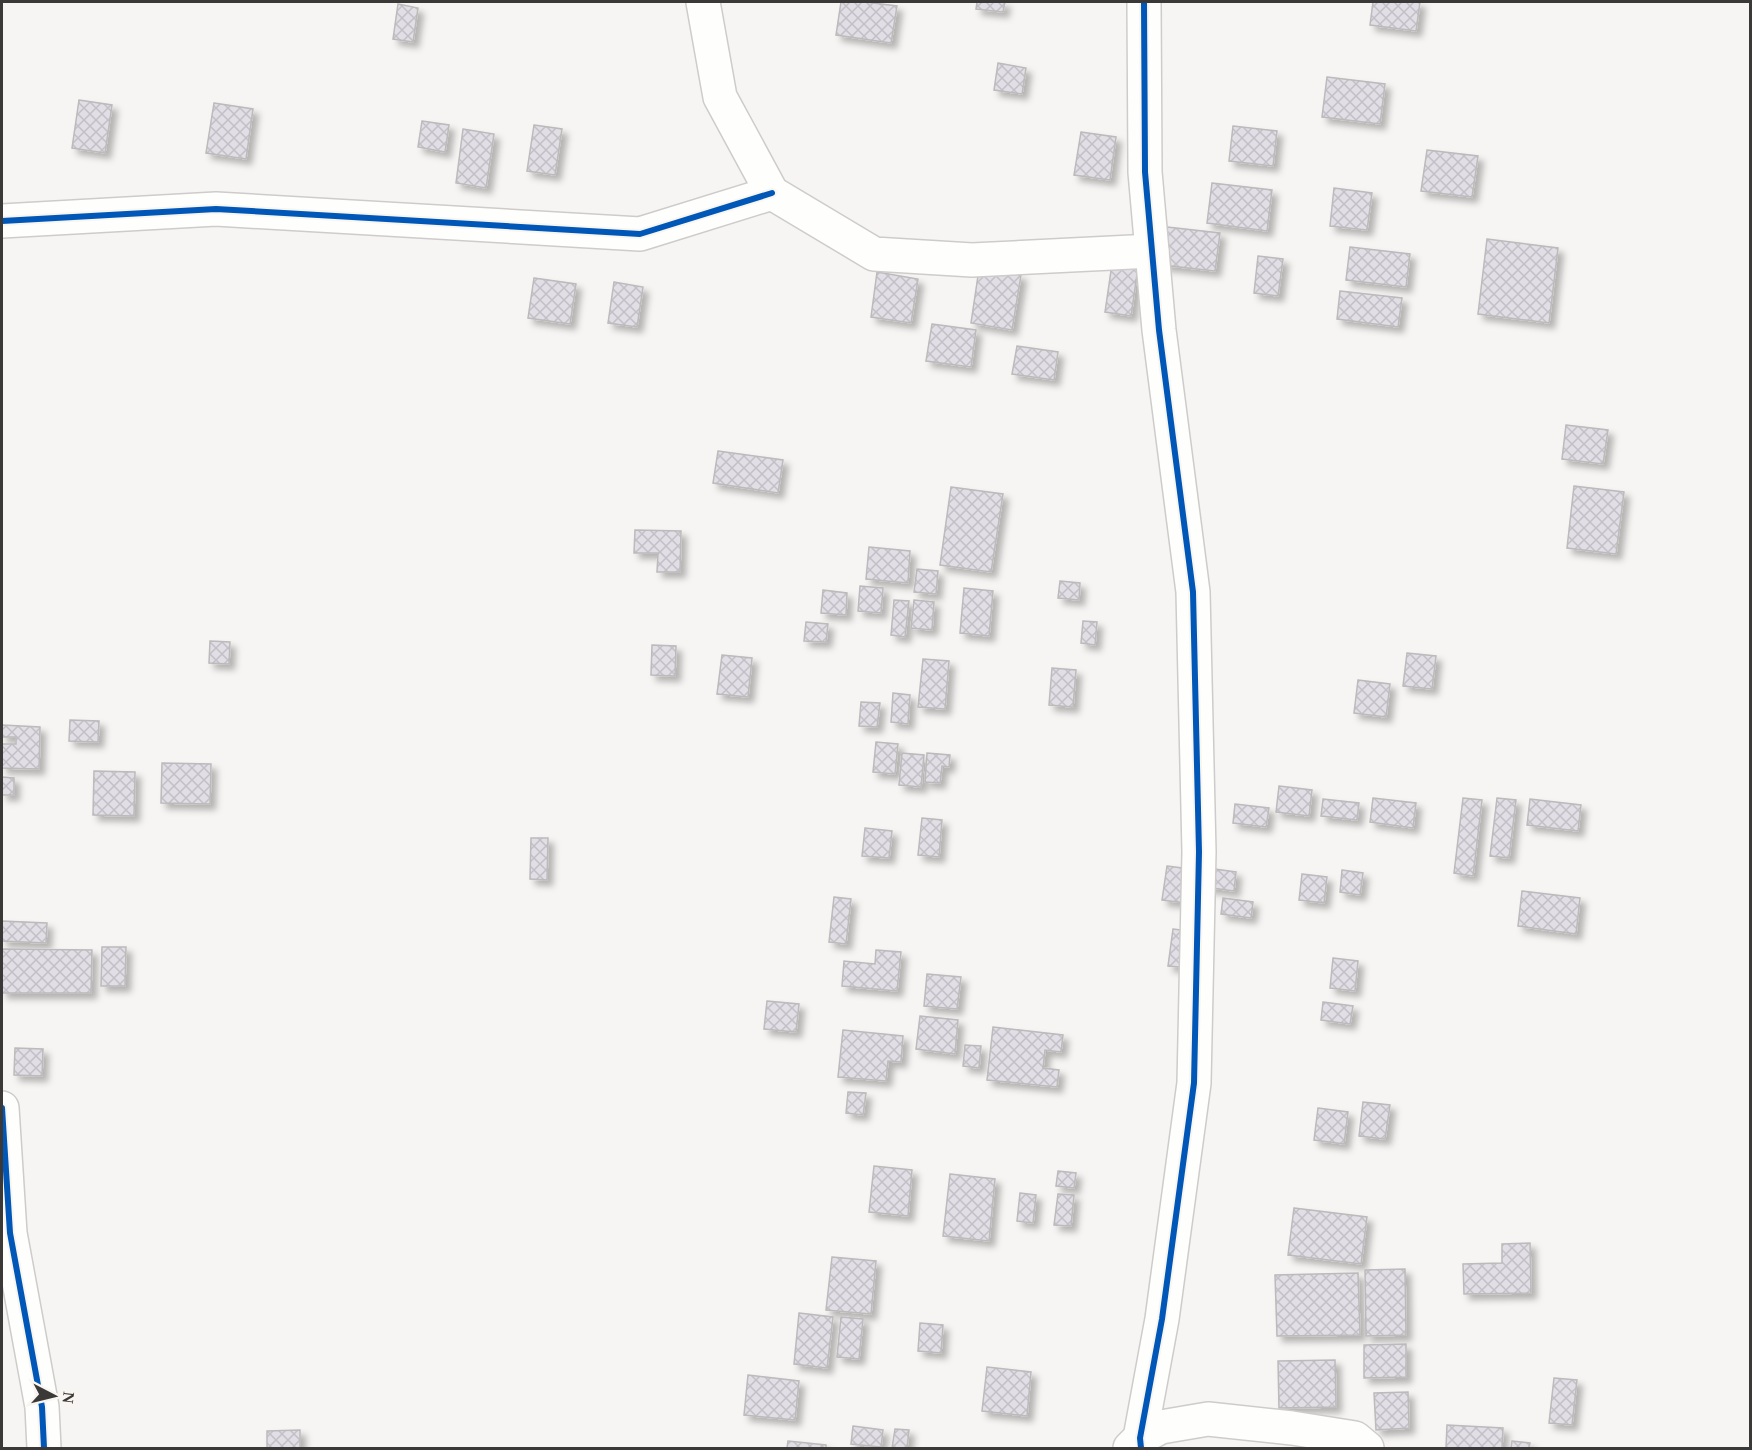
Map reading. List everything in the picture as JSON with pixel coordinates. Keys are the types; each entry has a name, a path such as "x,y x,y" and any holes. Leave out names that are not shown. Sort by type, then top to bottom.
{"street":[{"path":"703,2 720,97 772,193 874,254 972,260 1152,251"},
{"path":"1137,1445 1162,1319 1194,1083 1199,852 1193,592 1160,330 1145,172 1144,2"},
{"path":"2,221 216,209 640,234 772,193"},
{"path":"2,1108 10,1233 42,1407 44,1449"},
{"path":"1137,1445 1161,1426 1209,1419 1355,1438 1367,1449"}],"building":[{"path":"841,2 897,6 891,43 836,35"},
{"path":"977,2 1005,2 1003,12 976,9"},
{"path":"1373,2 1420,2 1416,31 1370,25"},
{"path":"398,4 418,8 413,42 393,39"},
{"path":"998,63 1026,68 1022,94 994,90"},
{"path":"1327,77 1385,84 1380,124 1322,117"},
{"path":"79,100 112,105 105,153 72,148"},
{"path":"214,103 253,109 246,159 206,153"},
{"path":"422,121 449,125 445,152 418,147"},
{"path":"534,125 562,129 555,175 527,171"},
{"path":"1233,126 1277,131 1273,166 1229,161"},
{"path":"463,129 494,134 486,188 456,183"},
{"path":"1081,132 1116,137 1110,180 1074,175"},
{"path":"1427,150 1478,156 1472,197 1421,191"},
{"path":"1212,183 1272,190 1267,231 1207,223"},
{"path":"1334,188 1372,193 1367,230 1330,226"},
{"path":"1167,227 1220,233 1215,271 1162,265"},
{"path":"1487,239 1558,248 1549,323 1478,314"},
{"path":"1350,247 1410,254 1406,287 1346,280"},
{"path":"1258,256 1283,259 1278,296 1254,293"},
{"path":"1112,264 1138,267 1131,316 1105,312"},
{"path":"979,269 1021,275 1012,330 971,323"},
{"path":"877,272 918,279 911,323 871,317"},
{"path":"534,278 576,284 570,324 528,318"},
{"path":"614,282 643,287 637,327 608,323"},
{"path":"1340,291 1402,298 1398,327 1337,319"},
{"path":"932,324 976,330 971,367 926,361"},
{"path":"1017,346 1058,352 1054,380 1012,374"},
{"path":"1566,425 1608,430 1603,464 1562,459"},
{"path":"718,451 783,460 778,493 713,483"},
{"path":"1574,486 1624,492 1616,554 1567,548"},
{"path":"951,487 1003,494 991,572 940,565"},
{"path":"635,530 681,531 680,572 657,572 658,553 634,553"},
{"path":"869,547 910,551 908,583 866,579"},
{"path":"917,569 938,571 936,594 914,592"},
{"path":"1060,581 1080,583 1079,600 1058,598"},
{"path":"860,586 883,588 881,613 858,611"},
{"path":"964,588 993,591 989,636 960,633"},
{"path":"823,590 847,593 846,615 821,613"},
{"path":"894,600 909,601 905,637 891,635"},
{"path":"914,600 934,602 932,630 911,628"},
{"path":"1083,621 1097,622 1095,645 1081,643"},
{"path":"806,622 828,624 826,642 804,641"},
{"path":"210,641 230,642 229,664 209,663"},
{"path":"652,645 676,646 675,676 651,675"},
{"path":"1407,653 1436,656 1432,689 1403,686"},
{"path":"722,655 752,658 748,697 717,694"},
{"path":"923,659 949,661 945,709 918,707"},
{"path":"1052,668 1076,670 1073,707 1049,705"},
{"path":"1358,680 1390,684 1386,717 1354,713"},
{"path":"893,693 910,695 908,724 891,722"},
{"path":"861,702 880,703 877,727 859,726"},
{"path":"70,720 99,721 98,742 69,741"},
{"path":"2,725 40,727 39,769 2,768 2,744 16,744 16,737 2,737"},
{"path":"876,742 898,744 895,774 873,772"},
{"path":"902,753 924,755 921,787 899,785"},
{"path":"927,753 950,755 949,767 942,766 940,783 925,782"},
{"path":"162,763 211,764 210,804 161,803"},
{"path":"94,771 135,772 134,816 93,815"},
{"path":"2,777 14,778 14,795 2,795"},
{"path":"1279,786 1312,790 1309,816 1276,812"},
{"path":"1373,798 1416,803 1413,828 1370,822"},
{"path":"1463,798 1482,800 1473,876 1454,873"},
{"path":"1497,798 1516,800 1509,858 1490,856"},
{"path":"1323,799 1359,803 1357,820 1321,816"},
{"path":"1530,799 1581,805 1578,831 1527,825"},
{"path":"1235,804 1269,808 1266,827 1233,823"},
{"path":"922,818 942,820 939,857 918,855"},
{"path":"865,828 892,831 889,858 862,856"},
{"path":"531,838 548,838 547,880 530,879"},
{"path":"1167,866 1190,869 1186,903 1162,900"},
{"path":"1207,868 1236,872 1234,891 1205,887"},
{"path":"1342,870 1363,873 1360,895 1340,892"},
{"path":"1302,874 1327,877 1324,903 1299,900"},
{"path":"1522,891 1580,898 1576,934 1518,926"},
{"path":"834,897 851,899 846,944 829,942"},
{"path":"1223,898 1253,902 1251,918 1221,914"},
{"path":"2,921 47,923 46,943 2,941"},
{"path":"1173,929 1195,932 1191,968 1168,966"},
{"path":"102,947 126,947 125,986 101,986"},
{"path":"2,949 92,950 91,993 2,993"},
{"path":"876,950 901,952 897,991 842,986 844,961 875,964"},
{"path":"1333,958 1358,961 1355,991 1330,988"},
{"path":"927,974 961,977 957,1009 924,1006"},
{"path":"767,1001 799,1004 796,1032 764,1029"},
{"path":"1323,1002 1353,1006 1350,1024 1321,1020"},
{"path":"920,1016 958,1020 955,1054 916,1049"},
{"path":"993,1027 1063,1035 1061,1052 1045,1050 1043,1068 1059,1070 1057,1087 987,1080"},
{"path":"843,1030 903,1036 901,1062 888,1061 886,1081 838,1077"},
{"path":"965,1045 981,1046 979,1068 963,1066"},
{"path":"15,1048 43,1049 42,1076 14,1075"},
{"path":"848,1092 866,1093 863,1115 846,1113"},
{"path":"1363,1102 1390,1105 1385,1139 1359,1136"},
{"path":"1318,1108 1348,1112 1344,1144 1314,1140"},
{"path":"874,1166 912,1170 908,1216 869,1212"},
{"path":"1058,1171 1076,1173 1074,1188 1056,1186"},
{"path":"950,1174 995,1179 989,1241 943,1236"},
{"path":"1020,1193 1036,1195 1033,1223 1017,1221"},
{"path":"1058,1194 1074,1195 1071,1226 1054,1225"},
{"path":"1294,1208 1367,1217 1361,1264 1288,1255"},
{"path":"1530,1243 1531,1293 1464,1294 1463,1264 1502,1263 1502,1244"},
{"path":"832,1257 876,1261 871,1314 826,1310"},
{"path":"1405,1269 1406,1335 1366,1336 1365,1270"},
{"path":"1358,1273 1360,1335 1277,1336 1275,1275"},
{"path":"799,1313 833,1317 827,1368 794,1364"},
{"path":"841,1317 863,1319 859,1359 837,1357"},
{"path":"920,1323 943,1325 941,1353 918,1351"},
{"path":"1406,1344 1406,1377 1364,1378 1364,1345"},
{"path":"1335,1360 1336,1407 1279,1408 1278,1361"},
{"path":"987,1367 1031,1372 1027,1416 982,1411"},
{"path":"748,1375 799,1381 795,1420 744,1415"},
{"path":"1554,1378 1577,1380 1572,1425 1549,1423"},
{"path":"1408,1392 1409,1428 1376,1430 1374,1393"},
{"path":"1447,1425 1503,1428 1502,1448 1446,1448"},
{"path":"853,1426 883,1430 881,1447 851,1444"},
{"path":"895,1429 909,1430 907,1448 892,1448"},
{"path":"300,1430 300,1448 267,1448 267,1431"},
{"path":"788,1441 826,1445 826,1448 787,1448"},
{"path":"1512,1441 1530,1443 1529,1448 1511,1448"}],"cycle path":[{"path":"1141,1448 1140,1438 1162,1319 1194,1083 1199,852 1193,592 1159,330 1145,172 1144,2"},
{"path":"2,221 216,209 640,234 772,193"},
{"path":"2,1108 10,1233 42,1407 44,1448"}]}
